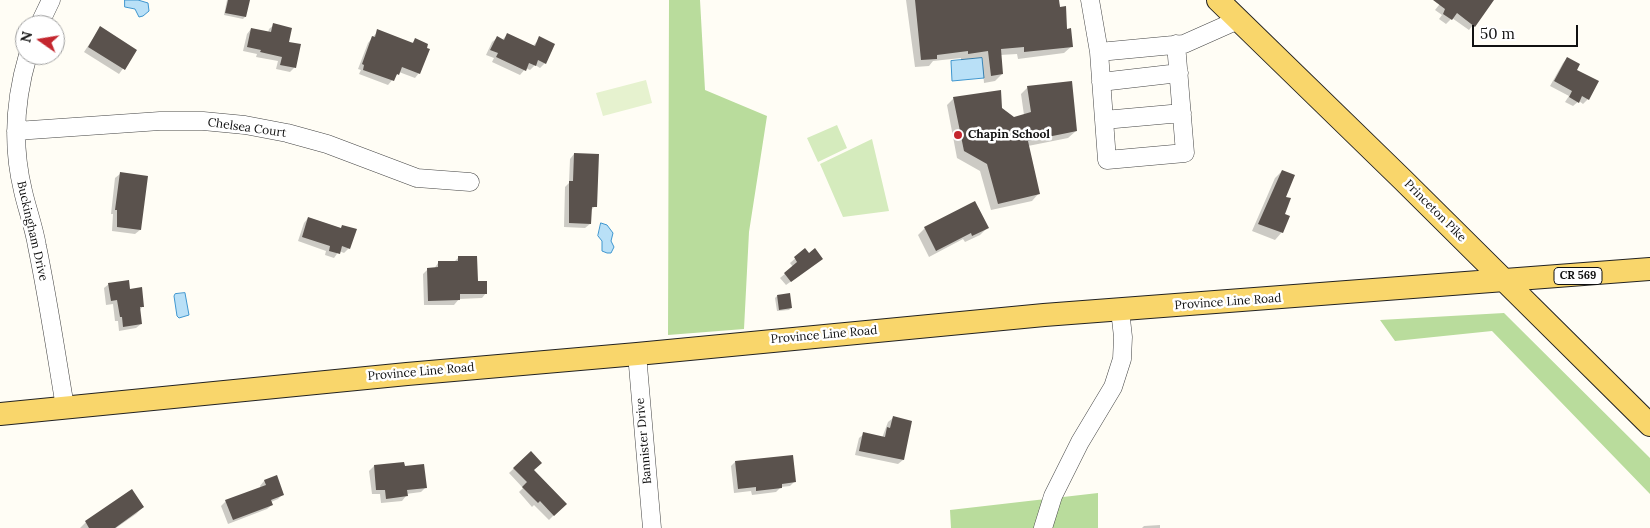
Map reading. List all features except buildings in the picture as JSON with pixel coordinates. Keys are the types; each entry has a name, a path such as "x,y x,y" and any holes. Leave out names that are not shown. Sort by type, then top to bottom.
{"main road":[{"name":"Princeton Pike","path":"1218,0 1650,425"},
{"name":"Province Line Road","path":"0,414 397,374 637,354 824,335 1650,269"}],"street":[{"path":"44,15 51,0"},
{"path":"1090,0 1099,52 1107,160 1185,153 1176,44"},
{"path":"1099,52 1184,44 1238,20"},
{"name":"Buckingham Drive","path":"24,65 18,102 16,131 18,162 37,243 57,355 64,407"},
{"path":"1101,82 1178,74"},
{"path":"1104,120 1182,113"},
{"name":"Chelsea Court","path":"16,131 160,121 203,121 245,125 287,133 328,144 417,178 470,182"},
{"path":"1042,528 1053,496 1080,442 1113,387 1122,359 1123,337 1120,310"},
{"name":"Bannister Drive","path":"637,354 652,528"}],"green space":[{"path":"669,0 700,0 705,90 767,116 749,232 744,329 668,335"},
{"path":"646,80 652,103 603,116 596,93"},
{"path":"837,125 847,148 818,162 807,138"},
{"path":"872,139 889,211 843,217 820,164"},
{"path":"1504,313 1650,458 1650,494 1492,331 1395,341 1380,320"},
{"path":"1098,493 1098,528 951,528 950,510"}],"water":[{"path":"125,0 138,0 148,3 149,11 139,17 135,9 125,7"},
{"path":"982,58 984,78 952,81 951,61"},
{"path":"601,223 607,225 613,233 611,241 614,247 611,253 602,251 602,241 598,236"},
{"path":"185,293 189,315 179,318 177,316 174,296 175,294"}],"place":[{"name":"Chapin School","path":"958,135"}]}
